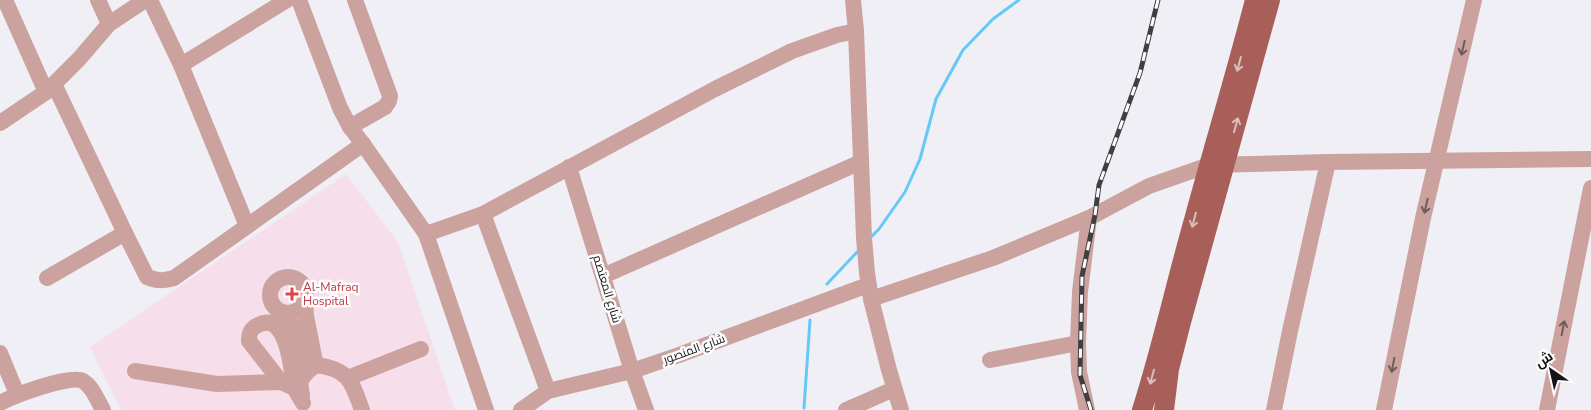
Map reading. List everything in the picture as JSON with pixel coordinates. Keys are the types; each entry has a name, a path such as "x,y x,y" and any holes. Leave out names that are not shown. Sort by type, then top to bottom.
{"main road":[{"path":"1164,410 1169,369 1217,164 1243,33 1255,0"},
{"path":"1142,410 1217,164 1270,0"}],"street":[{"path":"5,0 148,277 165,281 174,278 363,144"},
{"path":"98,0 109,24"},
{"path":"0,123 50,88 80,59 109,24 145,0"},
{"path":"150,0 182,65 247,226"},
{"path":"182,65 286,0"},
{"path":"299,0 340,108 350,127 426,234 486,410"},
{"path":"350,127 385,107 389,102 390,96 355,0"},
{"path":"852,0 856,31 864,238 869,285 894,389 901,410"},
{"path":"1384,410 1436,161 1474,0"},
{"path":"426,234 483,214 715,89 792,51 828,38 856,31"},
{"name":"شارع المنصور","path":"521,410 548,391 632,370 869,285 975,264 1089,218 1149,186 1217,164 1591,159"},
{"path":"603,276 861,162"},
{"path":"1274,410 1328,162"},
{"name":"شارع المعتصم","path":"569,167 646,410"},
{"path":"1547,410 1591,188"},
{"path":"483,214 548,391"},
{"path":"1088,410 1079,372 1078,343 1080,292 1089,218"},
{"path":"47,278 125,233"},
{"path":"304,406 300,381 312,368 305,289 300,282 288,277 282,278 273,285 270,295 271,301 292,325 312,368"},
{"path":"278,311 284,313 294,312 300,309 305,302"},
{"path":"990,360 1078,343"},
{"path":"348,378 421,349"},
{"path":"0,353 17,394"},
{"path":"312,368 338,369 348,378 362,410"},
{"path":"135,371 216,384 288,385 304,406"},
{"path":"0,403 17,394 77,379 94,392 102,410"},
{"path":"846,410 894,389"}],"shaded area":[{"name":"Al-Mafraq Hospital","path":"346,174 398,242 455,410 121,410 90,347"}],"waterway":[{"path":"870,238 879,229 905,192 920,159 936,99 963,50 993,19 1019,0"},
{"path":"827,284 859,250"},
{"path":"804,408 810,320"}],"railway":[{"path":"1091,410 1080,375 1082,276 1095,215 1099,185 1140,73 1158,0"}],"place":[{"name":"Al-Mafraq Hospital","path":"292,294"}]}
